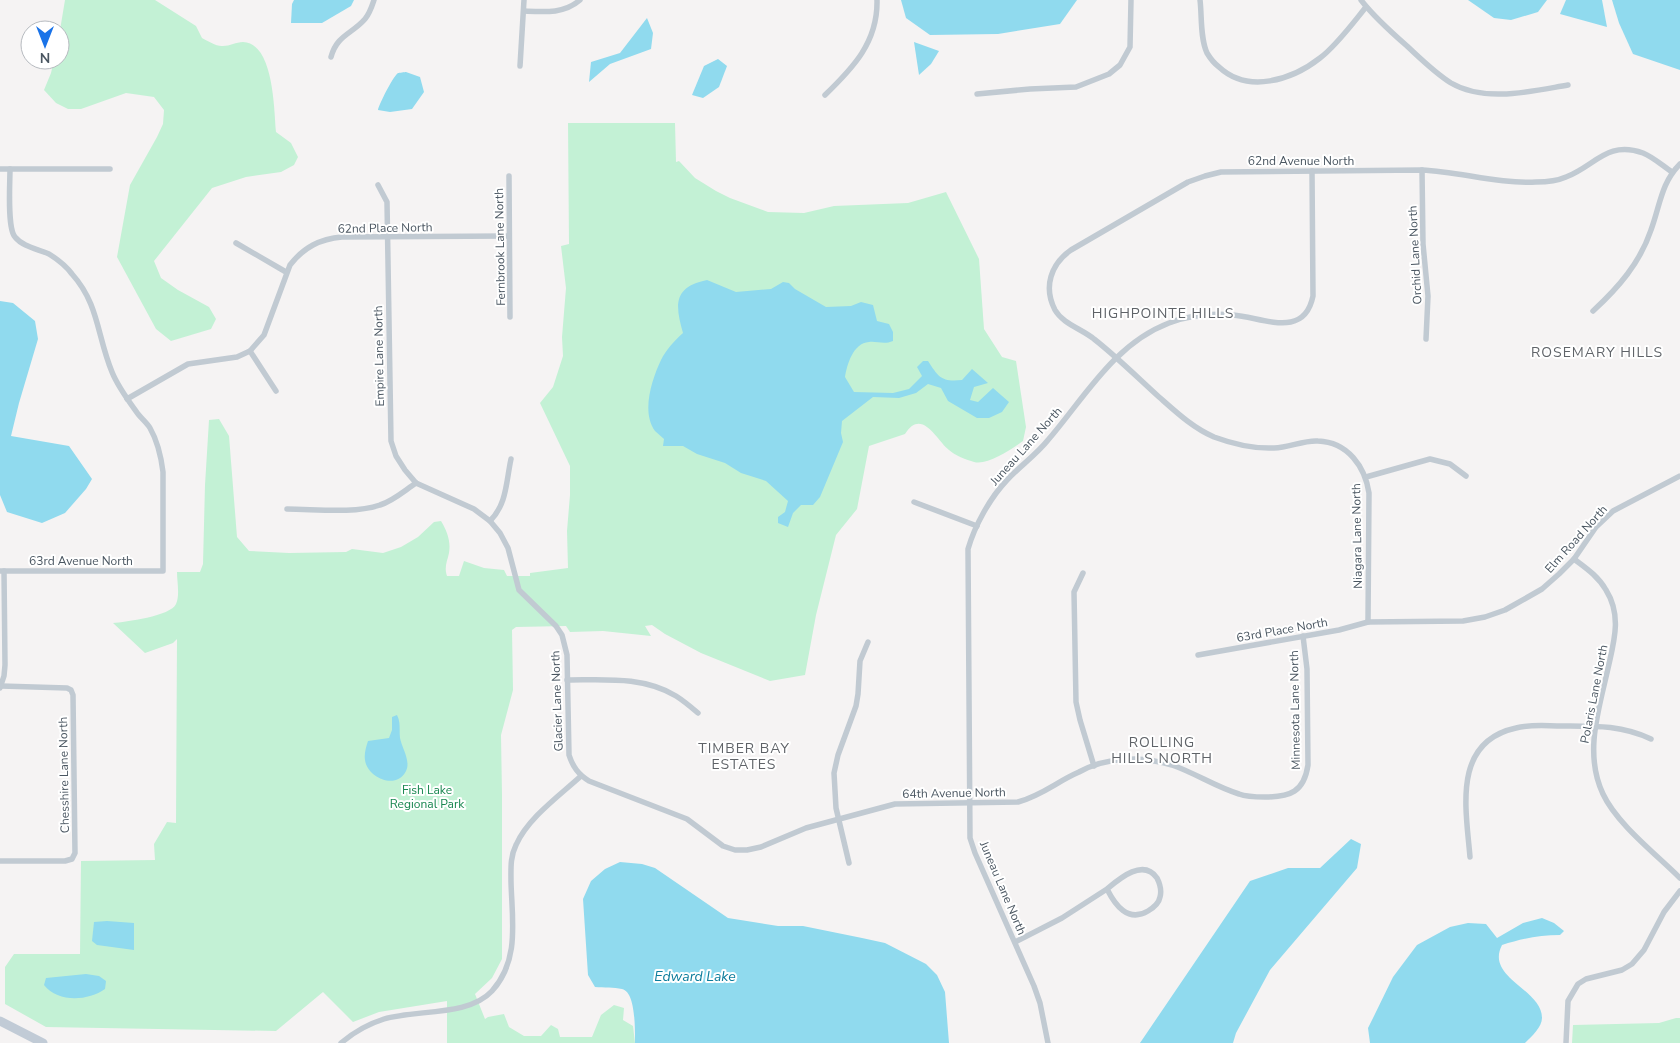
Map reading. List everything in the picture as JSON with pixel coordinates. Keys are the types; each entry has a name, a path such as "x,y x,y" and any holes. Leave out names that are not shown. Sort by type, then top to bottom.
{"main road":[{"path":"0,1021 43,1043"}],"street":[{"path":"331,57 336,43 366,18 374,0"},
{"path":"520,66 524,0"},
{"path":"524,11 561,10 574,5 580,0"},
{"path":"825,95 855,64 866,47 875,25 877,0"},
{"path":"977,94 1076,87 1108,74 1120,66 1130,47 1131,0"},
{"path":"1200,0 1207,53 1215,64 1232,78 1245,81 1267,82 1309,66 1322,56 1366,7"},
{"path":"1361,0 1366,7 1434,71 1453,84 1487,93 1568,85"},
{"name":"62nd Avenue North","path":"1115,357 1090,336 1064,320 1056,311 1050,295 1050,278 1054,267 1061,257 1173,190 1204,176 1239,171 1422,170 1443,171 1512,182 1552,181 1578,171 1598,157 1620,150 1644,154 1672,172"},
{"path":"1593,311 1612,293 1642,253 1652,230 1661,195 1672,172 1680,164"},
{"path":"0,169 110,169"},
{"path":"10,169 10,222 14,237 27,246 49,254 62,263 82,285 90,300 112,371 128,399 188,364 237,357 250,351 276,391"},
{"name":"Orchid Lane North","path":"1422,170 1422,244 1428,296 1426,339"},
{"name":"Juneau Lane North","path":"1048,1043 1040,1003 975,854 970,838 967,558 970,540 998,491 1047,442 1115,357 1132,342 1171,322 1193,316 1213,314 1235,315 1273,323 1294,322 1302,318 1308,311 1313,296 1312,171"},
{"name":"Fernbrook Lane North","path":"509,176 510,317"},
{"name":"Empire Lane North","path":"378,185 387,202 391,441 396,456 416,483 452,500"},
{"name":"62nd Place North","path":"250,351 264,335 286,272 297,255 317,242 342,237 509,236"},
{"path":"236,243 286,272"},
{"name":"Niagara Lane North","path":"1115,357 1176,413 1212,436 1253,447 1274,448 1318,441 1331,443 1353,456 1361,466 1366,477 1369,493 1368,622"},
{"name":"63rd Avenue North","path":"2,571 162,571 163,472 161,456 149,426 128,399"},
{"path":"1366,477 1430,459 1450,464 1466,476"},
{"path":"490,521 502,505 511,460"},
{"name":"Elm Road North","path":"1368,622 1464,621 1485,617 1505,610 1536,593 1559,574 1574,558 1596,527 1613,511 1680,476"},
{"path":"287,509 351,510 366,508 379,505 394,498 416,483"},
{"name":"Glacier Lane North","path":"452,500 474,509 490,521 500,533 508,548 519,590 556,626 562,635 567,655 569,755 580,776"},
{"path":"914,502 977,526"},
{"name":"Polaris Lane North","path":"1574,558 1602,584 1611,600 1616,618 1615,639 1594,742 1594,760 1597,777 1603,794 1624,823 1680,878"},
{"path":"1,688 5,665 2,571"},
{"path":"1083,574 1074,592 1076,702 1094,766"},
{"name":"63rd Place North","path":"1198,654 1338,630 1368,622"},
{"name":"Minnesota Lane North","path":"1276,797 1286,796 1295,792 1302,784 1308,765 1307,669 1303,636"},
{"path":"849,864 834,793 834,773 838,755 856,706 860,661 868,642"},
{"path":"567,680 621,680 646,684 677,696 698,713"},
{"name":"Chesshire Lane North","path":"0,861 65,861 72,859 75,853 73,694 67,688 1,688"},
{"path":"1470,857 1465,796 1469,769 1483,746 1504,731 1527,726 1596,726 1636,732 1651,739"},
{"name":"64th Avenue North","path":"580,776 598,786 687,819 723,846 735,850 761,847 806,828 895,804 1018,802 1034,797 1080,771 1117,760 1136,759 1171,765 1242,796 1276,797"},
{"path":"341,1043 354,1032 385,1019 467,1006 490,993 506,973 510,961 512,948 511,870 515,846 526,828 580,776"},
{"path":"1015,942 1062,918 1132,871 1146,870 1155,875 1161,886 1161,893 1160,899 1150,910 1132,915 1120,908 1106,889"},
{"path":"1566,1043 1568,1001 1573,990 1586,979 1622,970 1639,957 1664,912 1680,891"}],"green space":[{"path":"65,0 155,0 196,26 202,38 212,44 223,46 243,42 253,45 261,53 267,65 273,94 276,132 291,143 298,157 294,165 281,172 246,177 212,188 154,261 161,278 209,307 216,319 211,329 171,341 156,329 117,257 130,185 163,124 164,110 154,97 126,93 81,109 68,109 56,103 44,90 52,70 70,70 70,20 62,20"},
{"name":"Fish Lake Regional Park","path":"568,123 675,123 676,162 679,161 695,178 716,191 768,212 804,213 834,206 908,203 946,192 979,259 984,329 1002,357 1016,361 1026,427 1023,441 986,462 979,463 951,452 929,428 917,424 911,427 905,434 869,446 857,509 836,535 816,615 805,675 770,681 701,653 652,625 645,626 651,636 603,631 570,632 566,626 516,627 512,630 513,690 501,735 502,959 492,978 475,994 485,1019 504,1014 509,1027 524,1036 541,1036 551,1025 558,1029 560,1037 592,1037 601,1015 614,1005 624,1008 623,1020 633,1026 635,1043 447,1043 447,1001 379,1012 353,1022 323,992 276,1031 46,1027 5,1004 5,967 14,954 80,954 81,861 155,860 154,844 167,822 176,823 177,639 173,643 145,653 113,623 147,618 166,612 176,604 178,597 177,572 200,572 203,564 209,420 219,419 229,436 237,537 249,551 289,553 346,552 352,549 383,553 401,547 418,537 434,522 441,521 449,540 447,576 459,576 464,561 484,568 504,570 507,576 530,576 530,573 568,568 567,531 570,466 540,403 553,387 563,356 562,337 566,288 561,246 569,244"},
{"path":"1680,1018 1680,1043 1572,1043 1573,1025 1659,1023"}],"water":[{"path":"294,0 354,0 351,6 322,23 291,23"},
{"path":"901,0 1077,0 1060,24 998,34 930,35 906,18"},
{"path":"1468,0 1547,0 1538,12 1511,20 1494,18"},
{"path":"1566,0 1602,0 1607,27 1560,14"},
{"path":"1612,0 1680,0 1680,70 1633,54 1619,23"},
{"path":"647,18 653,33 651,49 610,64 589,82 591,62 620,53"},
{"path":"914,42 939,51 931,64 919,75"},
{"path":"718,59 727,66 719,87 703,98 692,95 704,66"},
{"path":"406,72 420,77 424,92 412,109 390,112 378,110 396,75"},
{"path":"707,280 736,292 771,289 783,282 789,283 795,289 826,307 851,306 861,302 873,305 877,321 889,324 893,332 893,341 887,343 863,343 855,350 849,361 845,377 854,392 893,393 909,389 922,376 917,367 923,361 928,361 942,378 962,380 972,369 988,383 974,387 970,400 978,402 993,388 1009,402 1002,412 989,418 977,418 948,401 941,388 928,384 916,393 899,398 873,397 842,421 841,433 843,442 820,497 813,505 801,505 793,513 788,527 778,523 778,517 785,512 788,501 766,481 741,473 725,463 697,454 683,446 663,446 664,439 655,431 651,423 648,405 654,376 665,353 683,333 678,306 679,299 682,292 688,287"},
{"path":"0,301 13,303 35,321 38,339 11,436 69,446 92,479 86,489 65,513 42,523 7,512 0,495"},
{"path":"397,715 400,738 407,759 407,767 401,777 389,781 371,772 365,760 365,753 368,741 389,738 392,730 392,717"},
{"path":"1351,839 1361,844 1357,868 1270,970 1236,1033 1233,1043 1140,1043 1250,881 1288,868 1320,868"},
{"name":"Edward Lake","path":"620,862 642,864 655,868 728,918 778,926 803,926 885,943 926,964 937,975 945,992 949,1043 635,1043 634,1013 627,992 619,988 595,987 588,975 583,899 591,881 605,869"},
{"path":"1542,918 1554,923 1564,931 1560,935 1530,938 1502,945 1499,956 1501,966 1507,975 1540,1008 1542,1021 1525,1043 1370,1043 1368,1028 1393,977 1417,945 1450,927 1468,923 1486,924 1497,938 1523,923"},
{"path":"94,922 134,923 134,950 97,945 92,941"},
{"path":"86,974 99,976 106,981 105,989 90,996 73,998 57,995 44,985 46,978"}],"district":[{"name":"HIGHPOINTE HILLS","path":"1163,313"},
{"name":"ROSEMARY HILLS","path":"1597,352"},
{"name":"ROLLING HILLS NORTH","path":"1162,750"},
{"name":"TIMBER BAY ESTATES","path":"744,756"}]}
